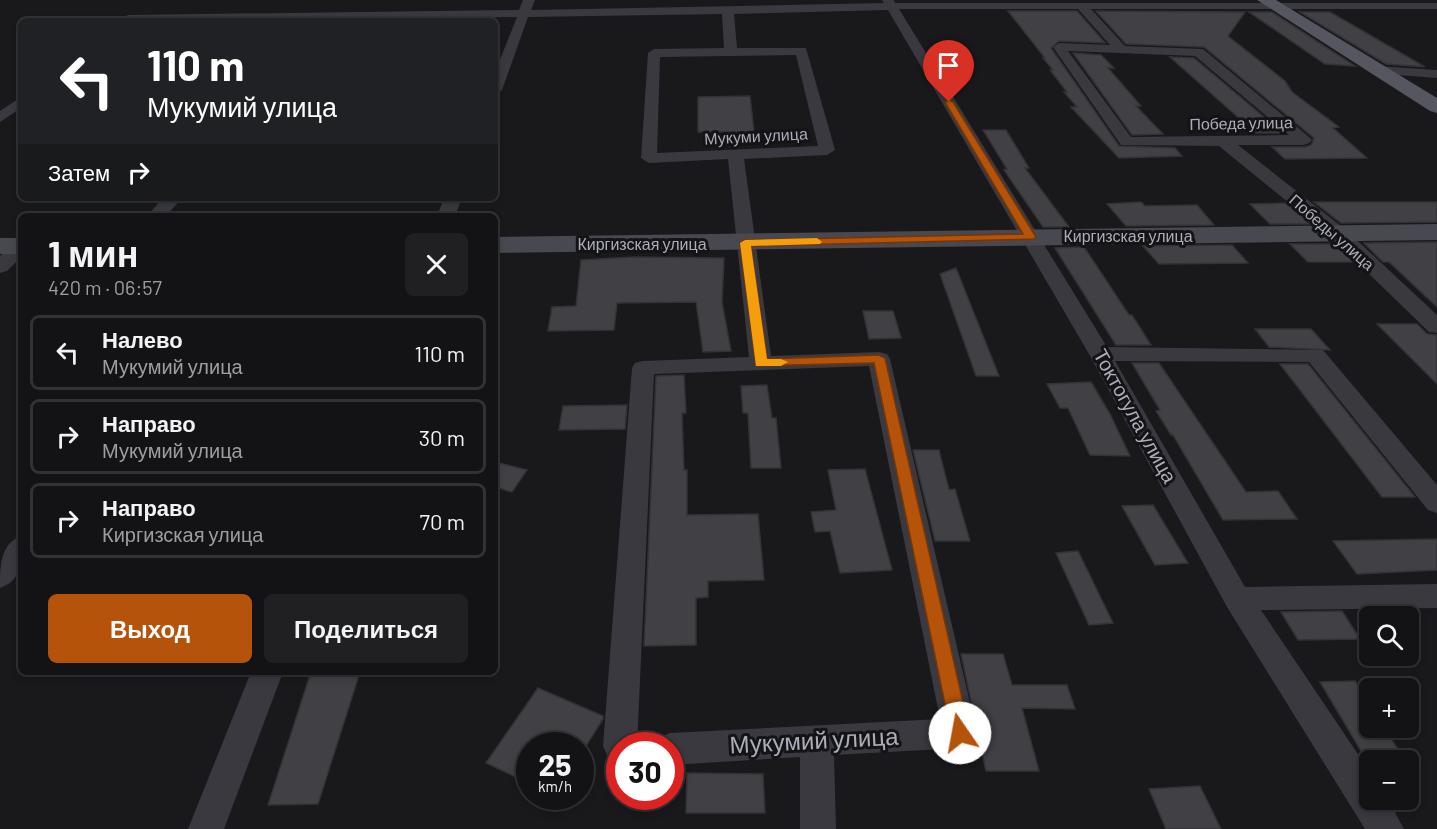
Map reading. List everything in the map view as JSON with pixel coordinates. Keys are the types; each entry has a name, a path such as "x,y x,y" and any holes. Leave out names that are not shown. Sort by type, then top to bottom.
{"main road":[{"path":"1270,3 1437,107"}],"street":[{"path":"329,16 344,0"},
{"path":"284,18 329,16 399,18 527,6 644,6 728,11 788,5 889,3 1081,6 1270,3 1437,6"},
{"name":"Токтогула улица","path":"889,3 1100,354 1237,599 1386,829"},
{"path":"129,18 146,6"},
{"path":"498,82 527,6"},
{"path":"1081,6 1122,50"},
{"path":"728,11 731,52"},
{"name":"Победа улица","path":"1059,47 1198,52 1304,140 1223,141 1127,142 1059,47"},
{"name":"Мукуми улица","path":"801,51 827,150 649,158 654,53 731,52 801,51"},
{"path":"1377,70 1437,74"},
{"path":"0,118 18,103"},
{"name":"Победы улица","path":"1223,141 1339,234 1437,327"},
{"path":"736,155 761,363"},
{"path":"159,213 170,201"},
{"name":"Киргизская улица","path":"498,244 745,243 1437,232"},
{"path":"0,246 18,247"},
{"path":"0,267 18,250"},
{"path":"1100,354 1315,355 1437,503"},
{"name":"Мукумий улица","path":"621,732 643,368 879,358 960,733 684,748"},
{"path":"0,577 18,551"},
{"path":"1237,599 1437,596"},
{"path":"206,829 266,675"},
{"path":"817,742 818,829"}],"building":[{"path":"1008,11 1077,11 1105,43 1059,41 1051,48 1119,146 1175,148 1182,156 1119,158 1071,107 1077,107 1064,92 1067,92 1050,70 1053,70 1043,58 1045,58"},
{"path":"1096,11 1245,12 1228,36 1285,81 1292,92 1339,127 1333,128 1367,158 1285,159 1272,147 1305,147 1311,145 1314,138 1204,47 1126,44"},
{"path":"1249,12 1272,12 1355,66 1325,64"},
{"path":"1300,12 1330,12 1425,67 1386,64"},
{"path":"1073,53 1101,55 1114,68 1108,68 1141,106 1136,106 1163,134 1132,135"},
{"path":"1170,57 1194,58 1283,133 1256,133"},
{"path":"750,96 754,132 698,132 698,97"},
{"path":"983,130 1006,130 1029,168 1025,168 1069,227 1043,227 1004,170 1007,169"},
{"path":"1141,202 1145,206 1197,205 1214,225 1126,226 1107,204"},
{"path":"1314,202 1437,202 1437,222 1341,223"},
{"path":"1286,203 1311,224 1270,224 1250,204"},
{"path":"1437,242 1437,307 1389,262 1383,262 1364,243"},
{"path":"1290,244 1335,244 1354,262 1308,262"},
{"path":"1232,245 1248,263 1159,264 1143,246"},
{"path":"1084,247 1151,345 1116,345 1055,248"},
{"path":"634,257 724,258 722,302 731,351 703,352 696,302 617,303 614,330 548,331 552,307 576,306 581,260"},
{"path":"956,268 999,376 976,376 940,274"},
{"path":"863,311 893,311 901,338 869,339"},
{"path":"1377,324 1417,324 1427,334 1437,335 1437,384"},
{"path":"1255,329 1311,329 1330,350 1269,347"},
{"path":"1132,363 1159,363 1246,492 1278,491 1297,519 1223,520 1173,435 1156,411 1160,410"},
{"path":"1280,364 1308,364 1415,497 1382,497"},
{"path":"684,375 686,413 682,413 684,470 687,470 687,515 758,514 764,580 708,581 708,597 696,598 696,645 644,646 656,376"},
{"path":"1091,382 1110,414 1130,456 1090,455 1068,408 1060,408 1047,384"},
{"path":"767,385 772,418 776,418 781,468 751,468 748,413 743,413 741,386"},
{"path":"627,405 625,429 559,430 563,406"},
{"path":"913,450 939,450 949,490 955,489 970,541 935,541"},
{"path":"498,463 527,470 512,492 498,488"},
{"path":"865,469 892,570 840,573 830,531 815,532 811,512 836,510 828,470"},
{"path":"1153,505 1188,563 1155,565 1122,506"},
{"path":"1437,539 1437,570 1357,574 1333,541"},
{"path":"1078,551 1113,623 1089,625 1056,553"},
{"path":"1342,611 1359,639 1298,640 1281,612"},
{"path":"961,654 1003,654 1012,685 1067,685 1075,709 1022,708 1039,771 986,771"},
{"path":"310,675 359,675 318,804 268,805"},
{"path":"1355,681 1359,687 1359,738 1391,738 1398,750 1360,750 1320,682"},
{"path":"538,688 603,716 594,733 516,732 516,777 486,763"},
{"path":"687,773 763,774 765,813 686,813"},
{"path":"1200,786 1221,829 1166,829 1149,789"}],"slow traffic":[{"path":"781,362 761,363 745,243 817,242"}],"route":[{"path":"949,102 1030,237 745,243 761,363 879,358 960,733"}]}
